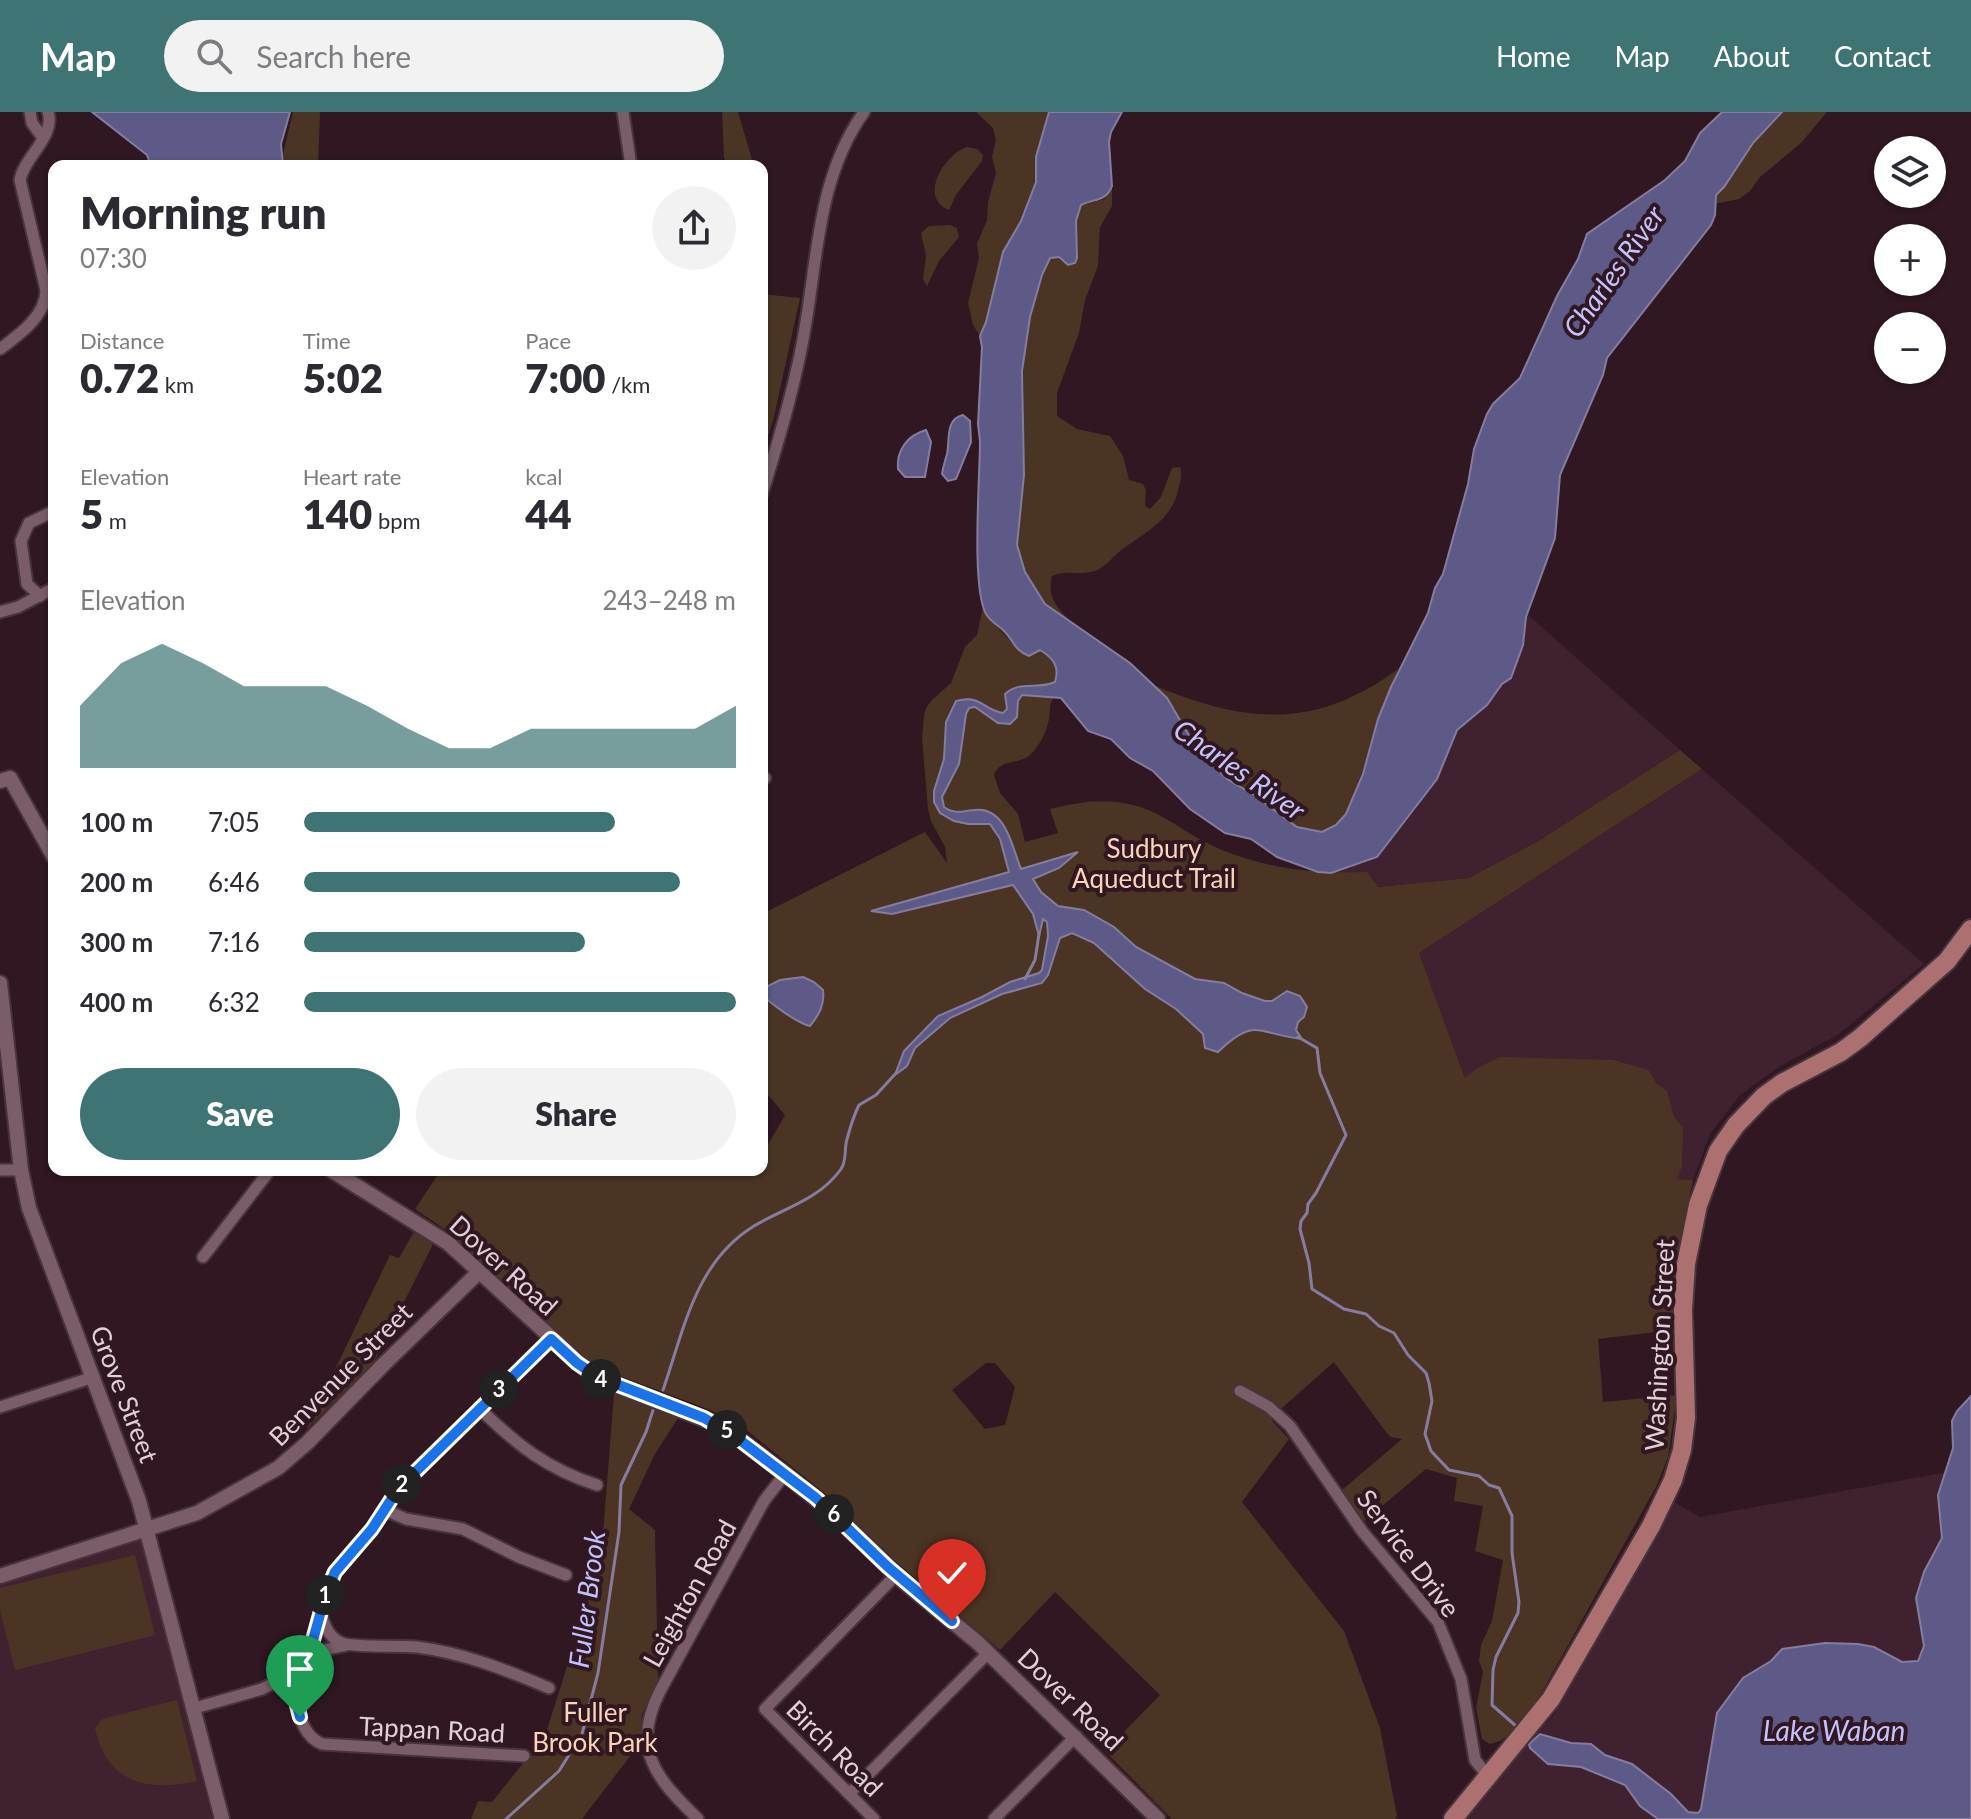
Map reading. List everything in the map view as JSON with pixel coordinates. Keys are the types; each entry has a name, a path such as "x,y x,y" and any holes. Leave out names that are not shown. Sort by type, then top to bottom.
{"main road":[{"name":"Washington Street","path":"1453,1819 1532,1725 1557,1690 1651,1526 1673,1480 1682,1450 1686,1418 1683,1310 1687,1253 1705,1182 1723,1142 1747,1112 1770,1091 1848,1048 1926,982 1947,961 1971,929"}],"street":[{"path":"30,112 32,123 43,138"},
{"path":"0,349 30,324 46,301 20,180 22,168 50,125 48,112"},
{"path":"623,112 630,160"},
{"path":"768,475 807,316 822,206 856,122 864,112"},
{"path":"768,447 776,449"},
{"path":"23,604 27,584 22,535 29,523 48,514"},
{"path":"27,584 40,596"},
{"path":"0,612 48,591"},
{"path":"5,780 48,848"},
{"name":"Grove Street","path":"0,983 21,1170 34,1224 94,1377 147,1529 222,1819"},
{"path":"0,1170 21,1170"},
{"path":"203,1257 265,1176"},
{"name":"Dover Road","path":"341,1176 435,1233 590,1373 712,1422 785,1474 837,1516 896,1575 988,1653 1158,1819"},
{"name":"Benvenue Street","path":"0,1576 203,1510 286,1463 479,1272"},
{"path":"300,1662 313,1640 335,1572 409,1477 551,1339"},
{"path":"0,1407 94,1377"},
{"name":"Service Drive","path":"1240,1391 1269,1407 1286,1422 1362,1531 1438,1622 1461,1679 1475,1760 1487,1775"},
{"path":"479,1408 522,1448 541,1461 597,1485"},
{"name":"Leighton Road","path":"698,1819 657,1775 649,1743 650,1716 660,1691 746,1534 768,1495 785,1474"},
{"path":"385,1510 406,1519 463,1529 519,1557 566,1575"},
{"name":"Birch Road","path":"874,1819 765,1709 896,1575"},
{"path":"321,1611 328,1632 336,1640 350,1644 400,1645 452,1652 549,1688"},
{"path":"195,1708 248,1695 286,1675 309,1654 350,1644"},
{"path":"849,1794 988,1653"},
{"name":"Tappan Road","path":"286,1675 304,1728 311,1738 322,1744 524,1756"},
{"path":"994,1819 1076,1736"}],"shaded area":[{"path":"1527,614 1680,750 1540,840 1469,878 1377,887 1331,873 1370,861 1417,808 1457,730 1487,705 1502,684 1510,679 1524,638"},
{"path":"1702,769 1924,964 1839,1034 1779,1067 1740,1095 1710,1134 1693,1180 1499,1170 1419,953"},
{"path":"1948,1472 1938,1495 1942,1538 1924,1572 1916,1598 1924,1646 1918,1661 1902,1662 1874,1647 1858,1644 1825,1643 1782,1649 1771,1661 1743,1678 1719,1708 1702,1804 1695,1819 1464,1819 1503,1768 1553,1716 1674,1502 1700,1517"},
{"path":"134,1537 142,1542 212,1819 0,1819 0,1584"}],"green space":[{"path":"293,112 320,112 318,160 282,158"},
{"path":"722,112 738,112 752,160 725,160"},
{"path":"976,112 1049,112 1036,157 1036,182 1026,211 998,269 980,336 973,325 968,303 979,258 977,244 987,220 988,202 996,173 992,157 996,140 993,128"},
{"path":"1782,112 1827,112 1801,143 1760,177 1750,191 1739,199 1714,204 1716,195 1753,143"},
{"path":"968,147 977,149 983,155 982,161 956,195 949,210 940,204 935,195 938,176 951,157"},
{"path":"1112,186 1112,206 1100,227 1098,266 1085,300 1079,333 1057,393 1057,416 1077,429 1110,436 1123,456 1129,480 1143,484 1146,490 1145,506 1150,509 1161,497 1172,468 1180,467 1181,476 1175,501 1164,518 1103,567 1090,572 1052,576 1052,597 1074,625 1045,604 1019,558 1017,545 1024,475 1023,354 1030,317 1050,257 1055,256 1063,262 1077,258 1076,221 1082,205 1105,199"},
{"path":"950,225 957,228 959,237 939,261 927,286 923,279 926,256 921,233 929,226"},
{"path":"768,295 800,298 774,417 769,434"},
{"name":"Sudbury Aqueduct Trail","path":"983,607 1025,655 1040,650 1056,667 1055,682 1044,686 1028,685 1005,695 1006,711 996,713 976,700 946,722 944,759 933,796 961,823 990,824 1003,848 990,812 952,810 942,803 942,797 959,764 963,724 969,708 975,707 998,723 1018,711 1019,697 1022,695 1056,695 1051,703 1045,733 1034,750 1026,758 1001,766 994,775 1000,793 1018,814 1025,842 1058,833 1050,809 1110,801 1154,812 1222,850 1257,862 1293,869 1367,872 1378,887 1469,878 1540,840 1680,750 1702,769 1419,953 1465,1078 1477,1068 1500,1057 1613,1060 1649,1070 1656,1083 1667,1091 1674,1117 1683,1128 1682,1167 1677,1179 1693,1180 1677,1253 1673,1330 1598,1339 1603,1402 1677,1395 1668,1457 1657,1485 1538,1699 1500,1741 1490,1744 1482,1739 1476,1708 1483,1672 1479,1661 1481,1645 1492,1621 1503,1560 1475,1551 1483,1506 1454,1501 1457,1478 1426,1469 1362,1523 1342,1490 1402,1439 1391,1437 1386,1432 1334,1362 1282,1408 1272,1421 1289,1439 1242,1502 1344,1631 1380,1728 1397,1816 1395,1819 1172,1819 1105,1751 1160,1695 1055,1592 1000,1650 896,1562 834,1501 749,1432 713,1411 596,1367 446,1230 415,1209 437,1176 768,1176 768,1145 785,1115 768,1095 768,911 925,832 947,863 945,847 928,809 922,738 926,708 951,683 965,647 977,635","holes":["986,1363 995,1363 1015,1387 1005,1425 985,1429 952,1390"]},
{"path":"1398,669 1346,814 1336,825 1322,832 1297,827 1227,779 1197,749 1175,709 1153,685 1218,707 1278,714 1308,711 1337,703"},
{"path":"415,1230 434,1242 374,1362 306,1430 390,1255 399,1258"},
{"name":"Fuller Brook Park","path":"614,1394 678,1418 655,1454 629,1509 655,1530 658,1679 642,1714 641,1742 582,1819 471,1819 478,1801 492,1802 545,1736 601,1559"},
{"path":"135,1555 155,1635 15,1670 0,1610 0,1588"},
{"path":"177,1700 197,1781 146,1784 120,1772 101,1747 95,1728 102,1719"}],"water":[{"path":"92,112 290,112 281,144 282,160 149,160 147,155"},
{"name":"Charles River","path":"1049,112 1122,112 1109,142 1110,191 1081,205 1076,221 1075,263 1068,265 1059,257 1050,258 1030,317 1022,371 1024,475 1017,545 1025,572 1045,604 1130,663 1167,698 1197,749 1227,779 1297,827 1322,832 1336,825 1346,814 1363,774 1378,719 1391,687 1428,613 1435,588 1443,574 1468,484 1474,449 1487,414 1520,378 1587,234 1665,180 1685,161 1700,133 1722,112 1782,112 1753,143 1716,195 1711,225 1607,358 1603,375 1560,475 1555,538 1526,617 1523,645 1511,678 1502,684 1487,705 1457,730 1437,779 1377,857 1331,873 1318,872 1277,857 1251,839 1225,833 1190,809 1153,771 1130,758 1111,739 1088,731 1061,698 1022,695 1018,701 1017,717 1010,724 998,723 975,707 969,708 959,764 942,797 944,807 955,812 985,810 994,814 1011,840 1021,869 1078,852 1059,868 1033,879 1041,892 1058,906 1084,910 1114,927 1136,947 1195,979 1224,983 1265,1001 1272,1001 1287,991 1300,996 1307,1007 1296,1030 1302,1039 1257,1030 1241,1034 1218,1052 1205,1048 1203,1034 1176,1009 1145,989 1094,943 1072,933 1060,938 1048,975 1042,983 1002,994 950,1018 915,1048 907,1066 895,1075 904,1051 938,1016 1010,982 1039,973 1048,936 1047,922 1043,919 1039,936 1033,914 1013,885 892,914 871,911 1009,872 1000,839 990,824 954,821 940,813 934,802 934,791 944,759 946,722 956,701 977,701 1003,713 1007,709 1005,694 1011,690 1055,682 1056,667 1049,656 1040,650 1029,656 1024,653 986,614 981,600 977,530 980,336 1003,252 1021,221 1036,182 1036,157"},
{"path":"963,415 970,421 971,442 956,479 948,481 942,474 949,431 953,421"},
{"path":"926,430 931,442 925,477 905,477 898,469 901,450 909,440"},
{"path":"803,977 823,990 821,1009 810,1026 784,1013 768,1000 768,986 780,980"},
{"name":"Lake Waban","path":"1971,1396 1971,1819 1658,1819 1640,1806 1625,1785 1581,1767 1548,1764 1530,1748 1529,1744 1540,1734 1571,1743 1591,1744 1605,1755 1632,1764 1671,1794 1688,1812 1698,1813 1717,1713 1743,1678 1771,1661 1782,1649 1825,1643 1858,1644 1874,1647 1902,1662 1918,1661 1924,1646 1916,1598 1924,1572 1942,1538 1938,1495 1953,1448 1952,1421"}],"waterway":[{"name":"Fuller Brook","path":"1025,979 1035,960 1039,934"},
{"path":"1298,1037 1317,1048 1320,1073 1346,1135 1301,1221 1312,1289 1344,1309 1366,1314 1379,1326 1394,1333 1408,1355 1426,1373 1432,1401 1425,1434 1431,1451 1449,1470 1479,1476 1489,1485 1499,1488 1512,1516 1512,1553 1519,1602 1518,1613 1496,1657 1492,1705 1516,1726"},
{"name":"Fuller Brook","path":"663,1390 694,1299 718,1258 754,1226 812,1196 832,1180 843,1166 847,1139 859,1105 876,1095 897,1072"},
{"name":"Fuller Brook","path":"506,1819 559,1771 582,1734 598,1673 619,1532 621,1485 654,1407"}],"route":[{"path":"300,1717 286,1675 300,1662 313,1640 335,1572 372,1529 409,1477 551,1339 590,1373 623,1389 704,1418 736,1437 816,1498 888,1567 952,1621"}]}
